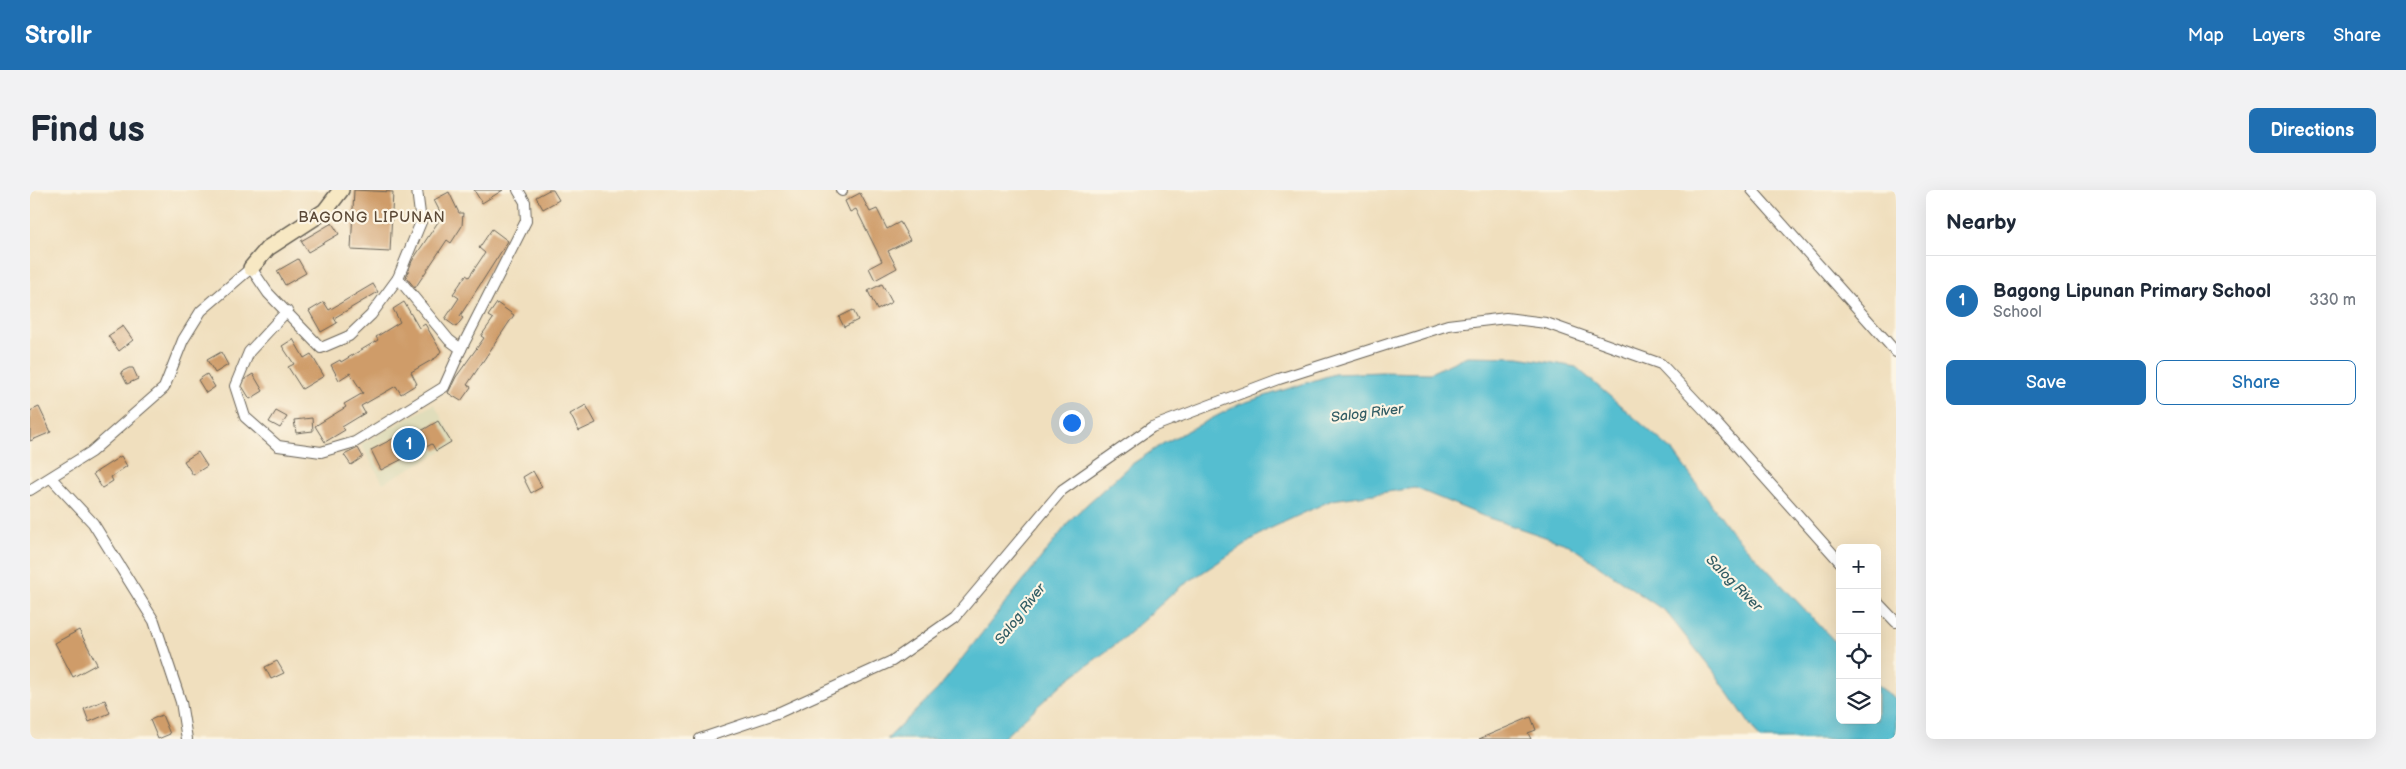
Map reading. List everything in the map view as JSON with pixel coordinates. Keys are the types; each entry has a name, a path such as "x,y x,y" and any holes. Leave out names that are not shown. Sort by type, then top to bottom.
{"street":[{"path":"30,490 91,452 164,388 183,340 201,311 251,268 268,248 325,211 341,190"},
{"path":"251,268 268,293 321,348 349,336 371,315 398,278 421,222 416,190"},
{"path":"287,311 249,352 235,386 245,418 278,446 321,452 355,442 444,387 461,349 526,221 525,202 518,190"},
{"path":"1752,190 1896,352"},
{"path":"398,278 449,340 461,349"},
{"path":"700,739 780,712 892,661 955,617 1062,490 1152,427 1279,379 1448,325 1506,318 1546,323 1661,364 1836,558"},
{"path":"51,478 93,523 154,621 181,702 187,739"},
{"path":"1881,606 1896,622"}],"shaded area":[{"path":"434,404 456,443 383,483 361,444"}],"water":[{"name":"Salog River","path":"1467,356 1519,357 1576,367 1673,451 1729,529 1836,643 1836,724 1881,724 1881,688 1896,699 1896,739 1760,739 1714,672 1666,612 1569,545 1483,516 1415,488 1332,500 1267,530 1179,588 1119,642 1063,683 1002,739 887,739 938,689 1073,517 1129,466 1164,443 1240,404 1334,374 1381,372 1430,373"}],"building":[{"path":"354,190 393,192 390,252 351,250"},
{"path":"474,190 503,190 482,203"},
{"path":"549,190 553,190 559,200 543,209 536,197"},
{"path":"449,192 459,213 463,213 462,226 451,243 447,240 415,288 406,277 412,261 442,216 434,200"},
{"path":"860,193 870,212 877,209 887,229 900,222 910,240 888,251 897,268 875,280 869,268 882,261 856,209 850,212 845,201"},
{"path":"332,223 339,234 308,252 301,241"},
{"path":"492,229 508,241 460,316 463,318 456,327 445,319 459,298 453,294 466,275 469,277 485,253 479,248"},
{"path":"298,259 306,273 285,285 277,271"},
{"path":"373,284 378,292 334,318 337,323 321,332 309,311 324,302 329,310"},
{"path":"882,284 892,302 877,310 868,291"},
{"path":"404,302 419,328 425,324 441,351 437,357 411,372 417,384 401,394 396,386 361,406 365,413 342,427 345,430 325,442 315,426 346,407 344,404 363,393 350,373 339,380 331,365 340,360 341,362 378,340 376,337 400,322 393,309"},
{"path":"497,303 514,315 467,385 471,387 461,401 448,393 456,377 484,338 481,336 493,319 488,316"},
{"path":"853,310 858,320 844,327 839,317"},
{"path":"123,326 133,340 119,351 108,336"},
{"path":"293,339 304,358 311,354 324,376 302,389 288,367 294,364 282,346"},
{"path":"221,352 228,365 215,373 207,360"},
{"path":"133,368 138,379 127,384 121,372"},
{"path":"207,374 215,387 206,393 198,380"},
{"path":"253,374 263,391 250,399 242,386 245,379"},
{"path":"586,405 596,423 579,431 570,414"},
{"path":"39,407 51,432 30,441 30,411"},
{"path":"276,411 287,417 280,428 269,422"},
{"path":"312,418 313,431 296,433 294,420"},
{"path":"438,421 451,442 436,451 432,444 381,470 371,450 410,430 413,436"},
{"path":"358,448 363,457 351,465 344,455"},
{"path":"198,452 207,466 193,475 184,461"},
{"path":"121,456 127,466 111,477 113,481 102,488 93,474"},
{"path":"533,471 542,487 531,493 523,477"},
{"path":"79,630 97,664 73,677 55,643"},
{"path":"277,661 284,673 271,679 265,667"},
{"path":"105,700 110,713 89,722 84,709"},
{"path":"162,715 170,734 158,739 150,720"},
{"path":"1531,717 1536,730 1528,733 1531,739 1479,739"}],"place":[{"name":"Bagong Lipunan Primary School","path":"409,444"}],"district":[{"name":"BAGONG LIPUNAN","path":"372,217"}]}
